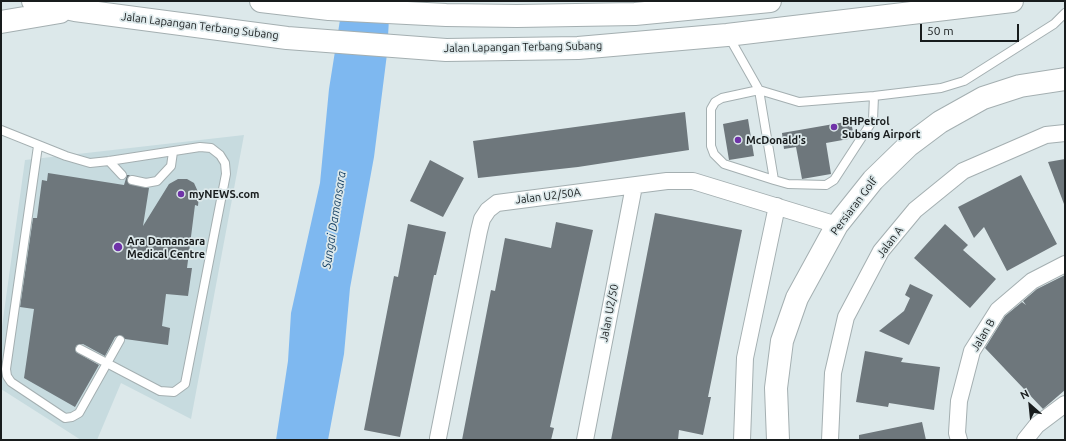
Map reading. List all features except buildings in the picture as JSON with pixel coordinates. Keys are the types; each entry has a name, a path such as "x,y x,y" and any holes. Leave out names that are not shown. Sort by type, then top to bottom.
{"main road":[{"name":"Jalan Lapangan Terbang Subang","path":"33,1 75,10 287,38 446,50 578,48 727,34 1012,1"},
{"path":"261,1 285,5 446,15 635,14 770,1"},
{"path":"2,21 75,10"},
{"name":"Persiaran Golf","path":"778,440 776,388 782,341 798,298 837,225 872,180 908,146 940,122 983,98 1020,86 1065,79"}],"street":[{"name":"Jalan A","path":"830,440 832,373 846,317 881,251 915,210 962,171 1046,136 1065,133"},
{"name":"Jalan U2/50A","path":"438,438 482,219 488,210 497,204 667,181 693,181 837,225"},
{"name":"Jalan U2/50","path":"585,440 634,186"},
{"path":"742,440 745,358 777,206"},
{"name":"Jalan B","path":"959,440 956,433 959,401 972,351 998,310 1032,281 1065,264"},
{"path":"1025,440 1037,425 1065,404"}],"lane":[{"path":"874,96 873,120 832,183 826,185 788,184 724,164 714,154 711,146 711,109 715,102 722,98 759,90 799,102 874,96 941,88 964,81 1054,24 1065,13"},
{"path":"727,34 759,90 774,180"},
{"path":"1,130 38,146 85,162 109,161 200,147 211,148 220,155 225,163 226,174 188,377 181,389 167,393 160,391 80,349"},
{"path":"38,146 6,369 7,376 11,382 65,418 72,417 79,413 120,340"},
{"path":"132,180 146,182 157,181 171,166 173,152"},
{"path":"109,161 122,175"}],"shaded area":[{"name":"Ara Damansara Medical Centre","path":"244,135 191,419 121,383 97,440 81,440 1,389 1,334 25,160"}],"water":[{"name":"Sungai Damansara","path":"343,1 390,1 387,54 374,157 350,288 344,354 328,440 276,440 288,361 291,313 320,183 329,89"}],"place":[{"name":"BHPetrol Subang Airport","path":"834,127"},
{"name":"McDonald's","path":"738,140"},
{"name":"myNEWS.com","path":"181,194"},
{"name":"Ara Damansara Medical Centre","path":"118,247"}]}
